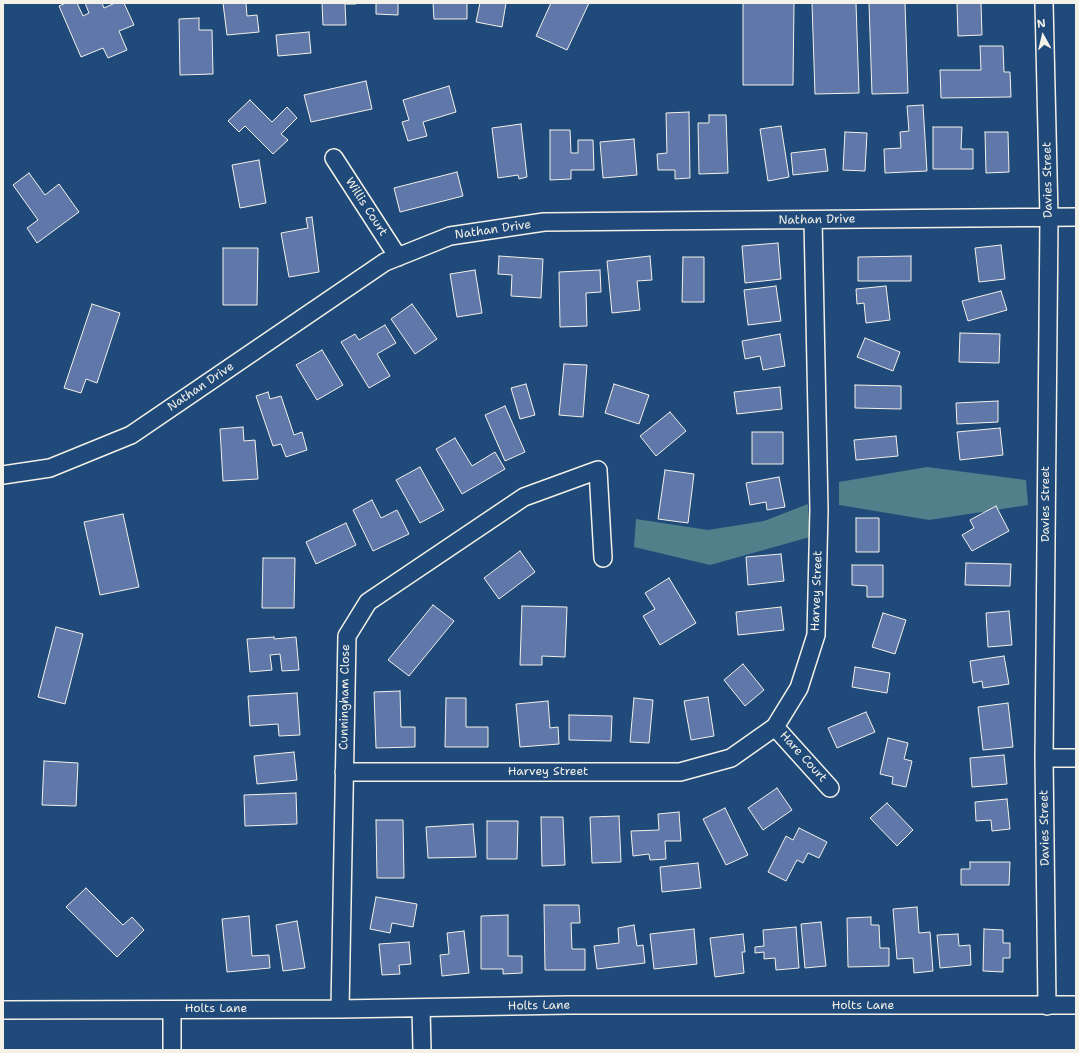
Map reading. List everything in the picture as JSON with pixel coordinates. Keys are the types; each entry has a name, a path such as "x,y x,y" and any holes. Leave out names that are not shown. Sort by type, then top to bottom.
{"street":[{"name":"Davies Street","path":"1044,3 1049,217 1044,758 1047,1006"},
{"name":"Willis Court","path":"334,158 398,257"},
{"name":"Nathan Drive","path":"3,475 50,468 132,435 385,262 450,236 544,222 1076,217"},
{"name":"Harvey Street","path":"344,772 680,772 730,758 776,726 799,688 816,635 819,510 813,220"},
{"name":"Cunningham Close","path":"340,1009 347,636 368,602 524,497 598,470 603,558"},
{"name":"Hare Court","path":"776,726 830,788"},
{"path":"1044,758 1076,758"},
{"name":"Holts Lane","path":"3,1010 340,1009 569,1005 1076,1005"},
{"path":"421,1008 422,1050"},
{"path":"172,1010 172,1050"}],"green space":[{"path":"927,467 1026,480 1028,505 929,520 839,505 839,482"},
{"path":"808,504 810,537 710,565 634,547 636,519 708,530 764,521"}],"building":[{"path":"66,3 77,3 83,16 89,13 85,3 102,3 104,8 115,3 124,3 134,25 119,31 127,50 108,58 103,48 81,57 59,6"},
{"path":"223,3 246,3 247,16 257,15 259,32 227,35"},
{"path":"322,3 356,4 345,4 346,25 323,25"},
{"path":"376,3 398,3 398,15 376,14"},
{"path":"433,3 467,3 467,19 434,19"},
{"path":"480,3 506,3 502,27 476,22"},
{"path":"551,3 589,3 567,50 536,36"},
{"path":"743,3 794,3 793,85 743,85"},
{"path":"812,3 856,3 859,93 815,94"},
{"path":"869,3 905,3 908,93 872,94"},
{"path":"957,3 981,3 982,35 958,36"},
{"path":"199,18 199,30 212,30 213,74 180,75 179,19"},
{"path":"309,32 311,53 278,56 276,35"},
{"path":"980,46 1003,46 1004,72 1010,72 1011,97 941,98 940,70 981,70"},
{"path":"366,81 372,109 311,122 304,95"},
{"path":"449,86 456,112 423,122 427,136 408,141 402,122 409,120 403,100"},
{"path":"250,100 272,122 287,107 297,118 281,134 288,140 273,154 245,126 239,132 228,121"},
{"path":"923,105 927,171 885,173 884,149 901,148 900,132 909,131 907,106"},
{"path":"689,112 690,178 675,179 675,170 658,170 657,154 667,153 666,113"},
{"path":"709,115 726,115 728,173 699,174 698,123 709,123"},
{"path":"521,124 527,177 519,179 518,175 498,178 492,128"},
{"path":"781,126 789,177 768,181 760,129"},
{"path":"933,127 962,127 961,149 973,149 973,169 933,169"},
{"path":"550,130 570,130 571,153 578,153 578,140 593,140 594,170 571,170 571,179 550,180"},
{"path":"845,132 867,133 865,171 843,170"},
{"path":"985,132 1008,132 1009,172 986,173"},
{"path":"634,139 637,175 603,178 600,142"},
{"path":"825,149 828,171 793,175 791,153"},
{"path":"259,160 266,203 240,208 232,165"},
{"path":"457,172 463,196 400,212 394,188"},
{"path":"29,173 45,195 59,184 79,212 37,243 27,228 38,220 13,185"},
{"path":"312,217 319,272 289,277 281,233 308,228 306,218"},
{"path":"778,243 781,279 745,283 742,246"},
{"path":"1001,245 1005,279 979,282 975,248"},
{"path":"223,248 258,248 257,305 223,305"},
{"path":"499,256 543,259 541,298 511,296 512,275 498,274"},
{"path":"650,256 652,280 637,281 640,310 612,313 607,261"},
{"path":"911,256 911,281 858,281 858,257"},
{"path":"683,257 704,257 704,302 682,302"},
{"path":"475,270 482,313 457,317 450,274"},
{"path":"600,270 601,292 586,293 587,326 560,327 559,272"},
{"path":"776,286 781,321 748,325 744,290"},
{"path":"886,286 890,320 866,323 864,303 857,304 856,289"},
{"path":"1001,291 1007,310 968,321 962,301"},
{"path":"92,304 120,313 97,383 86,379 81,393 64,388"},
{"path":"412,304 437,339 415,354 391,319"},
{"path":"385,325 396,343 377,354 390,376 369,388 341,342 355,334 359,340"},
{"path":"960,333 1000,334 999,363 959,362"},
{"path":"780,334 785,366 763,370 760,356 745,359 742,341"},
{"path":"865,338 900,352 893,371 857,357"},
{"path":"322,350 343,385 317,400 296,365"},
{"path":"564,364 587,365 583,417 559,415"},
{"path":"526,384 535,415 520,419 511,388"},
{"path":"614,384 649,395 639,424 605,413"},
{"path":"855,385 901,386 901,409 855,408"},
{"path":"780,387 782,409 737,414 734,392"},
{"path":"268,392 270,399 281,396 294,435 302,432 307,450 286,457 281,444 273,446 256,396"},
{"path":"998,401 998,422 957,424 956,403"},
{"path":"505,406 525,452 505,461 485,415"},
{"path":"670,412 686,431 656,456 640,436"},
{"path":"243,427 244,441 255,440 258,479 223,481 220,429"},
{"path":"1000,428 1003,455 960,460 957,432"},
{"path":"752,432 783,432 783,464 752,464"},
{"path":"896,436 898,456 856,460 854,440"},
{"path":"455,438 472,466 495,452 505,469 462,494 436,449"},
{"path":"420,467 444,510 420,523 396,480"},
{"path":"665,470 694,474 688,523 658,519"},
{"path":"779,477 785,507 767,510 766,502 750,505 746,483"},
{"path":"372,500 381,518 397,510 409,534 373,551 353,510"},
{"path":"996,506 1009,531 972,551 962,535 974,528 970,520"},
{"path":"123,514 139,587 100,595 84,522"},
{"path":"856,518 879,518 879,552 856,552"},
{"path":"346,523 356,545 316,564 306,542"},
{"path":"520,551 535,572 499,599 484,578"},
{"path":"781,554 784,581 748,585 746,557"},
{"path":"263,558 295,558 294,608 262,608"},
{"path":"966,563 1011,564 1010,586 965,585"},
{"path":"852,565 883,565 883,597 867,597 867,586 852,585"},
{"path":"669,578 696,623 660,645 643,616 655,609 645,593"},
{"path":"433,605 454,621 409,676 388,660"},
{"path":"522,606 567,607 565,657 542,656 542,665 520,665"},
{"path":"781,607 784,630 738,635 736,612"},
{"path":"1009,611 1012,645 988,647 986,613"},
{"path":"883,613 906,620 895,654 872,647"},
{"path":"56,627 83,634 65,704 38,697"},
{"path":"274,637 274,639 296,637 299,670 282,671 280,654 270,655 272,670 250,672 247,639"},
{"path":"1004,656 1009,684 983,688 982,681 973,683 970,661"},
{"path":"743,664 764,690 745,706 724,680"},
{"path":"855,667 890,673 887,693 852,687"},
{"path":"400,691 401,727 415,727 415,747 376,748 374,692"},
{"path":"297,693 300,735 279,736 278,724 250,726 248,696"},
{"path":"708,697 714,736 691,740 684,701"},
{"path":"446,698 466,698 466,727 488,727 488,747 445,747"},
{"path":"634,698 653,700 649,743 630,742"},
{"path":"548,701 550,728 558,727 559,744 520,747 516,704"},
{"path":"1008,703 1013,747 983,750 978,707"},
{"path":"866,712 875,732 837,748 828,728"},
{"path":"569,715 612,716 611,741 569,740"},
{"path":"888,738 908,743 904,759 912,761 906,787 892,784 893,777 880,774"},
{"path":"294,752 297,780 257,784 254,756"},
{"path":"1004,755 1007,784 972,787 970,758"},
{"path":"44,761 78,763 76,806 42,805"},
{"path":"777,788 792,810 763,830 748,808"},
{"path":"296,793 297,824 245,826 244,795"},
{"path":"1007,799 1010,829 992,831 991,820 976,821 975,802"},
{"path":"887,803 913,830 897,846 870,818"},
{"path":"725,808 748,855 726,865 703,819"},
{"path":"679,812 681,841 665,841 666,859 650,860 649,854 633,856 631,831 659,830 658,814"},
{"path":"619,816 621,862 592,863 590,817"},
{"path":"541,817 563,817 565,865 542,866"},
{"path":"376,820 403,820 404,878 377,878"},
{"path":"487,821 518,821 517,859 487,859"},
{"path":"473,824 476,857 428,858 426,827"},
{"path":"799,828 827,842 819,858 808,853 803,863 797,860 786,881 768,872 786,836 793,840"},
{"path":"970,862 1010,862 1009,885 961,885 961,869 970,869"},
{"path":"698,863 701,888 662,892 660,867"},
{"path":"86,888 123,925 132,917 144,930 117,957 66,907"},
{"path":"376,897 417,904 413,927 392,923 390,933 370,929"},
{"path":"544,905 579,905 580,923 571,923 572,949 585,949 585,970 545,970"},
{"path":"917,907 919,933 930,932 933,971 914,973 913,958 897,959 893,909"},
{"path":"508,915 508,956 522,956 522,973 503,974 503,969 481,969 481,916"},
{"path":"249,916 252,956 269,955 270,968 227,972 222,919"},
{"path":"871,917 871,925 879,925 880,948 889,948 889,966 848,967 847,918"},
{"path":"297,921 305,968 283,971 276,925"},
{"path":"821,922 826,966 805,968 801,924"},
{"path":"634,925 637,946 643,945 645,963 597,969 594,946 619,943 618,928"},
{"path":"796,927 799,968 776,970 775,958 764,959 764,952 755,953 755,947 764,946 763,930"},
{"path":"694,929 697,964 654,969 650,934"},
{"path":"984,929 1003,930 1003,943 1010,943 1010,958 1003,958 1003,972 983,971"},
{"path":"464,931 469,973 442,976 440,955 449,954 447,933"},
{"path":"743,934 745,952 742,952 744,973 715,977 710,938"},
{"path":"958,934 959,946 970,945 971,965 940,968 937,935"},
{"path":"409,942 411,964 399,965 400,974 382,975 379,944"}]}
